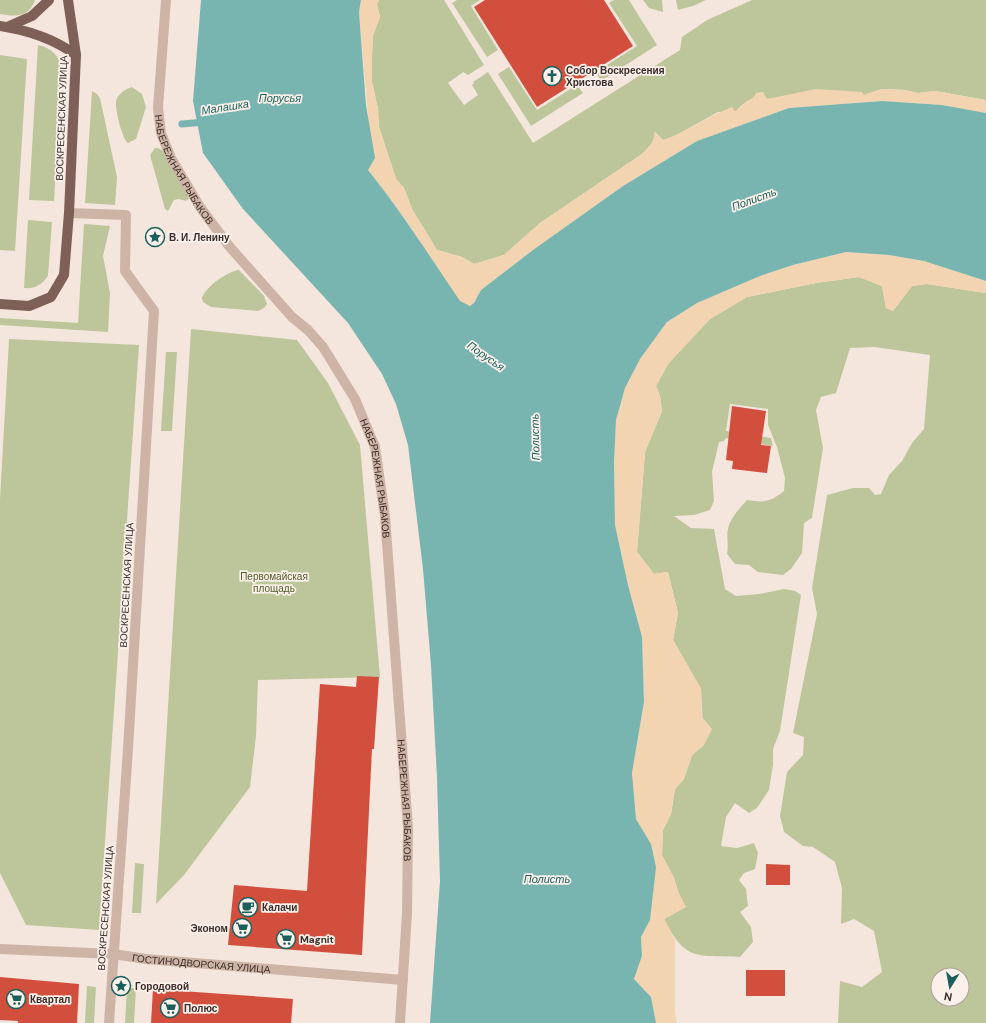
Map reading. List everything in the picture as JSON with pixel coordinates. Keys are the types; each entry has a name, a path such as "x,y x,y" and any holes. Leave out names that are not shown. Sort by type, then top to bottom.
{"main road":[{"path":"4,26 32,16 50,0"},
{"name":"ВОСКРЕСЕНСКАЯ УЛИЦА","path":"0,304 29,306 51,297 64,275 69,213 76,55 68,0"},
{"path":"4,26 44,37 61,44 76,55"}],"street":[{"name":"НАБЕРЕЖНАЯ РЫБАКОВ","path":"166,0 158,108 161,133 171,158 200,207 229,246 292,317 308,330 323,347 355,399 375,447 384,516 408,828 408,872 400,1023"},
{"name":"ВОСКРЕСЕНСКАЯ УЛИЦА","path":"69,213 126,216 125,271 154,311 109,1023"},
{"name":"ГОСТИНОДВОРСКАЯ УЛИЦА","path":"0,949 113,954 146,959 403,980"}],"green space":[{"path":"0,0 35,0 26,13 11,15 0,14"},
{"path":"379,0 444,0 484,65 468,75 463,72 448,83 464,105 478,95 472,85 474,83 473,82 488,72 533,143 680,50 682,37 707,20 752,0 986,0 986,100 935,91 918,93 905,90 882,89 864,95 861,92 752,99 746,102 735,112 718,112 673,137 663,140 655,132 653,142 642,154 540,223 504,255 474,264 462,257 437,250 412,209 404,188 396,179 379,127 378,109 372,82 373,35 380,17 377,4"},
{"path":"457,0 480,0 471,6 498,50 487,57 452,3"},
{"path":"614,0 629,0 657,45 601,81 596,72 637,46 609,3"},
{"path":"643,0 662,0 663,12 649,8"},
{"path":"676,0 706,0 693,6 678,10"},
{"path":"38,45 51,50 57,56 62,69 54,201 29,200"},
{"path":"0,55 27,59 15,251 0,250"},
{"path":"509,67 537,110 577,85 583,93 531,126 498,74"},
{"path":"132,87 142,94 146,107 136,139 128,143 123,136 119,124 116,101 122,92"},
{"path":"92,91 100,98 117,177 115,205 85,203"},
{"path":"155,148 163,151 189,198 186,201 179,199 174,200 168,211 165,209 150,155"},
{"path":"28,220 52,222 48,276 38,286 24,288"},
{"path":"84,224 110,226 103,256 110,293 108,332 0,325 0,318 78,323"},
{"path":"239,270 264,296 267,304 264,308 258,311 211,307 203,302 202,298 204,294 212,285 223,276"},
{"path":"859,277 882,286 886,308 893,311 912,286 927,284 986,293 986,1023 838,1023 840,981 862,987 882,972 874,931 854,919 841,924 842,888 835,862 813,847 803,846 784,832 780,816 787,772 803,755 804,737 793,733 817,614 812,588 827,495 853,488 869,488 875,495 881,494 889,475 902,461 912,443 924,429 930,355 874,347 850,348 836,393 821,397 816,410 823,448 812,518 804,523 802,553 791,569 783,575 758,572 749,565 735,564 727,554 727,532 729,525 736,513 747,500 767,501 784,491 785,478 777,447 768,425 768,409 730,404 726,431 771,438 773,446 726,438 724,441 719,442 712,472 714,501 710,510 694,515 674,516 691,528 714,529 725,589 736,596 759,594 784,589 795,591 801,595 780,731 773,749 773,765 769,790 757,808 749,813 735,803 726,817 721,846 737,848 754,843 758,853 755,869 744,873 739,880 746,889 748,906 740,912 751,927 753,942 740,957 713,956 694,953 679,943 664,919 686,907 679,894 674,878 662,855 663,830 671,814 675,789 684,779 692,755 704,745 701,689 673,640 678,613 668,572 654,574 637,552 645,452 662,411 660,396 656,386 668,364 710,319 747,297 816,283"},
{"name":"Первомайская площадь","path":"191,329 297,340 328,383 360,445 380,677 258,680 256,736 250,787 184,875 156,904"},
{"path":"9,339 139,345 99,930 26,925 0,873 0,499"},
{"path":"166,352 177,352 172,431 161,431"},
{"path":"135,863 144,864 141,913 132,913"},
{"path":"87,986 96,987 94,1023 85,1023"},
{"path":"127,988 136,988 134,1023 125,1023"}],"sand":[{"path":"361,0 379,0 377,5 380,17 373,36 372,82 378,109 379,127 396,179 404,188 412,209 437,250 462,257 474,264 504,255 540,223 642,154 652,142 654,132 663,140 672,137 732,107 735,112 754,97 756,93 763,92 767,99 816,89 862,92 864,95 882,89 905,90 918,93 935,91 986,100 986,113 942,105 882,101 789,108 697,141 623,186 533,250 481,290 474,303 470,306 460,302 404,218 368,170 369,126 359,12"},
{"path":"846,252 889,255 924,261 986,281 986,293 927,284 912,286 893,311 886,308 882,286 859,277 816,283 747,297 710,319 668,364 656,386 660,396 662,411 645,452 637,552 654,574 668,572 678,613 673,640 701,689 702,717 712,729 704,745 692,755 684,779 675,789 671,814 663,830 662,855 674,878 679,894 686,907 664,919 675,940 675,1013 677,1023 656,1023 651,997 634,979 642,956 641,937 650,920 651,844 636,819 632,773 644,702 642,637 628,585 615,525 614,462 616,420 625,388 640,359 667,322 697,303 760,276 793,265"}],"water":[{"path":"201,0 361,0 359,12 366,105 375,158 368,170 404,218 460,301 470,306 474,303 481,290 533,250 623,186 697,141 789,108 882,101 942,105 986,113 986,281 924,261 889,255 846,252 793,265 760,276 697,303 667,322 640,359 625,388 616,420 614,462 615,525 628,585 642,637 644,702 632,773 636,819 651,844 656,867 650,920 641,937 642,956 634,979 651,997 656,1023 430,1023 440,881 437,778 431,665 423,569 408,445 396,404 382,374 348,323 243,209 203,153 193,101"}],"building":[{"name":"Собор Воскресения Христова","path":"485,0 604,0 633,46 537,107 474,7"},
{"path":"732,406 766,411 761,445 771,446 767,473 732,469 733,461 726,460"},
{"path":"357,676 379,677 374,749 372,749 362,955 228,945 234,885 307,891 320,684 356,687"},
{"path":"766,864 790,865 790,885 766,885"},
{"path":"746,970 785,970 785,996 746,996"},
{"path":"0,977 79,984 77,1023 18,1023 18,1021 0,1020"},
{"path":"153,989 293,999 291,1023 151,1023"}],"waterway":[{"name":"Малашка","path":"182,124 205,122"}],"place":[{"name":"Собор Воскресения Христова","path":"552,76"},
{"name":"В. И. Ленину","path":"155,237"},
{"name":"Калачи","path":"248,907"},
{"name":"Эконом","path":"242,928"},
{"name":"Magnit","path":"286,939"},
{"name":"Городовой","path":"121,986"},
{"name":"Квартал","path":"16,999"},
{"name":"Полюс","path":"170,1008"}],"water label":[{"name":"Порусья","path":"280,98"},
{"name":"Полисть","path":"754,199"},
{"name":"Порусья","path":"486,356"},
{"name":"Полисть","path":"535,437"},
{"name":"Полисть","path":"547,879"}]}
